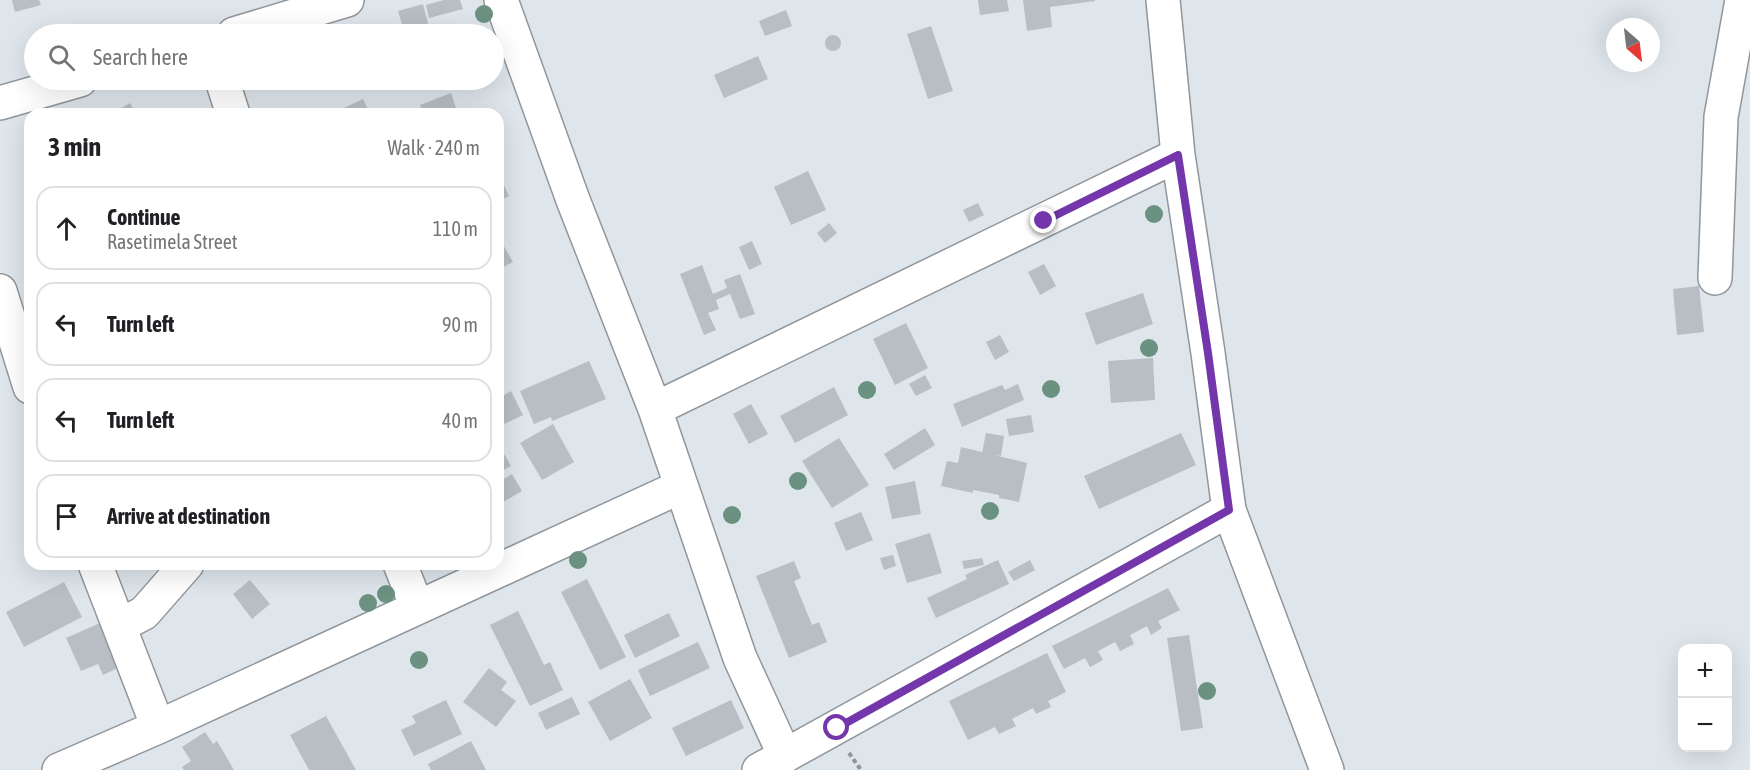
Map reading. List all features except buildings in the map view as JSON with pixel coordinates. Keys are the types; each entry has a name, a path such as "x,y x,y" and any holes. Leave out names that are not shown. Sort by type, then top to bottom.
{"street":[{"path":"267,24 346,0"},
{"path":"501,0 573,200 655,409 740,658 772,763 1229,510"},
{"path":"1163,0 1178,155 1229,510 1327,770"},
{"path":"1715,278 1721,117 1742,0"},
{"path":"0,103 46,90"},
{"path":"225,90 230,108"},
{"path":"655,409 1178,155"},
{"path":"0,291 24,368"},
{"path":"504,567 680,487"},
{"path":"97,570 158,727"},
{"path":"118,626 144,613 182,570"},
{"path":"402,570 417,607"},
{"path":"59,770 158,727 498,570"}],"route":[{"path":"837,728 1229,510 1178,155 1044,221"}]}
